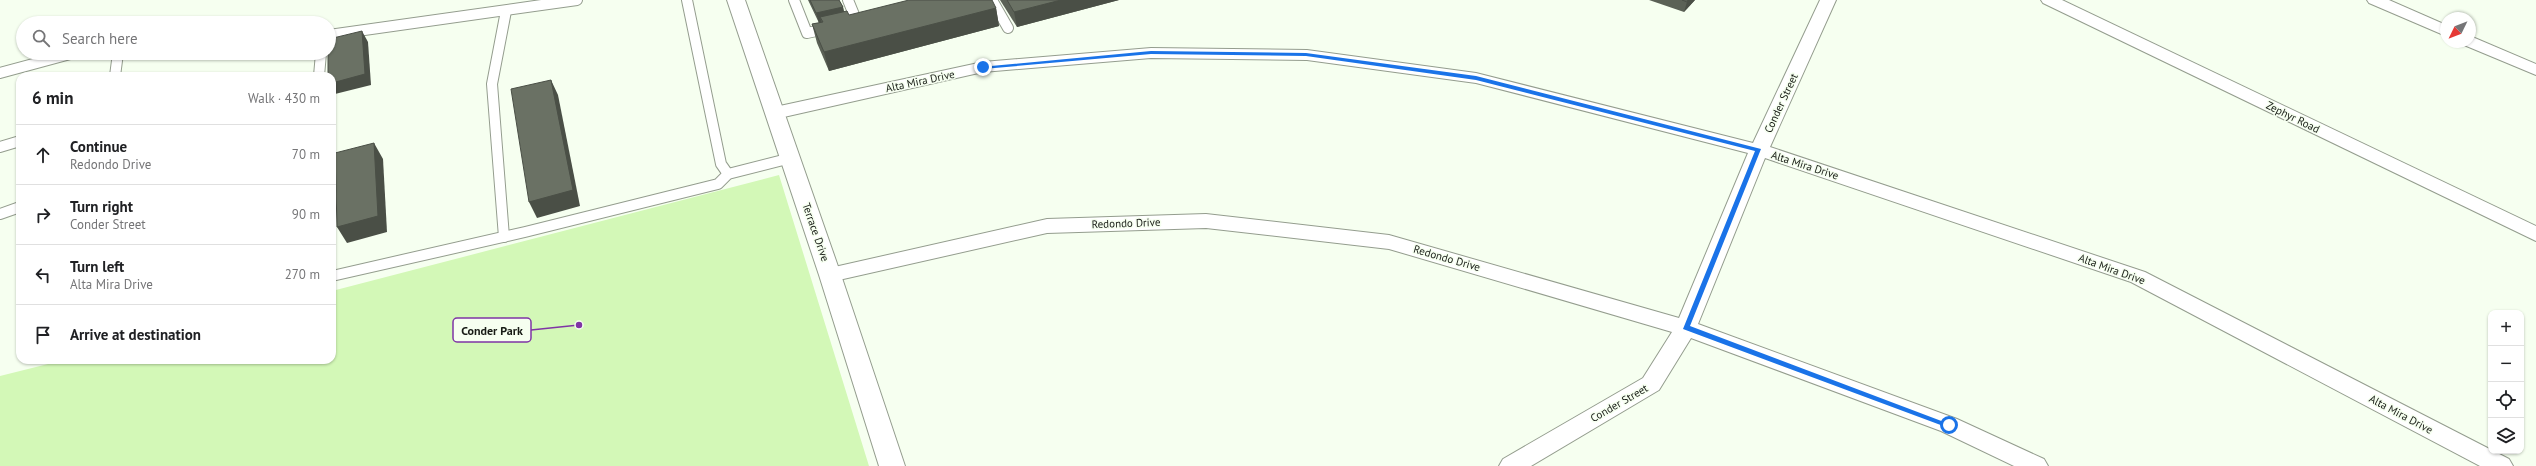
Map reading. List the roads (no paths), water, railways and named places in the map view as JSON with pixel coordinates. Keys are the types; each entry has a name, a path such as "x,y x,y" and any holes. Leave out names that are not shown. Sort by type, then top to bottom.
{"street":[{"name":"Terrace Drive","path":"736,0 791,158 892,466"},
{"name":"Conder Street","path":"1511,466 1651,384 1686,328 1759,150 1828,0"},
{"name":"Zephyr Road","path":"2049,0 2536,234"},
{"path":"2375,0 2440,28"},
{"path":"2476,44 2536,70"},
{"name":"Alta Mira Drive","path":"775,113 983,67 1151,53 1306,55 1476,78 1759,150 2138,277 2501,466"},
{"name":"Redondo Drive","path":"830,275 1047,226 1206,221 1389,242 1686,328 1949,425 2036,466"}],"lane":[{"path":"336,34 577,0"},
{"path":"687,0 721,164 728,174"},
{"path":"794,0 807,33 836,26"},
{"path":"848,0 857,22"},
{"path":"992,0 1008,28"},
{"path":"504,236 492,84 506,11"},
{"path":"0,73 48,60"},
{"path":"116,72 117,60"},
{"path":"319,72 320,60"},
{"path":"0,146 16,141"},
{"path":"336,275 718,184 728,174 791,158"},
{"path":"0,214 16,208"}],"place":[{"name":"Conder Park","path":"579,325"}]}
